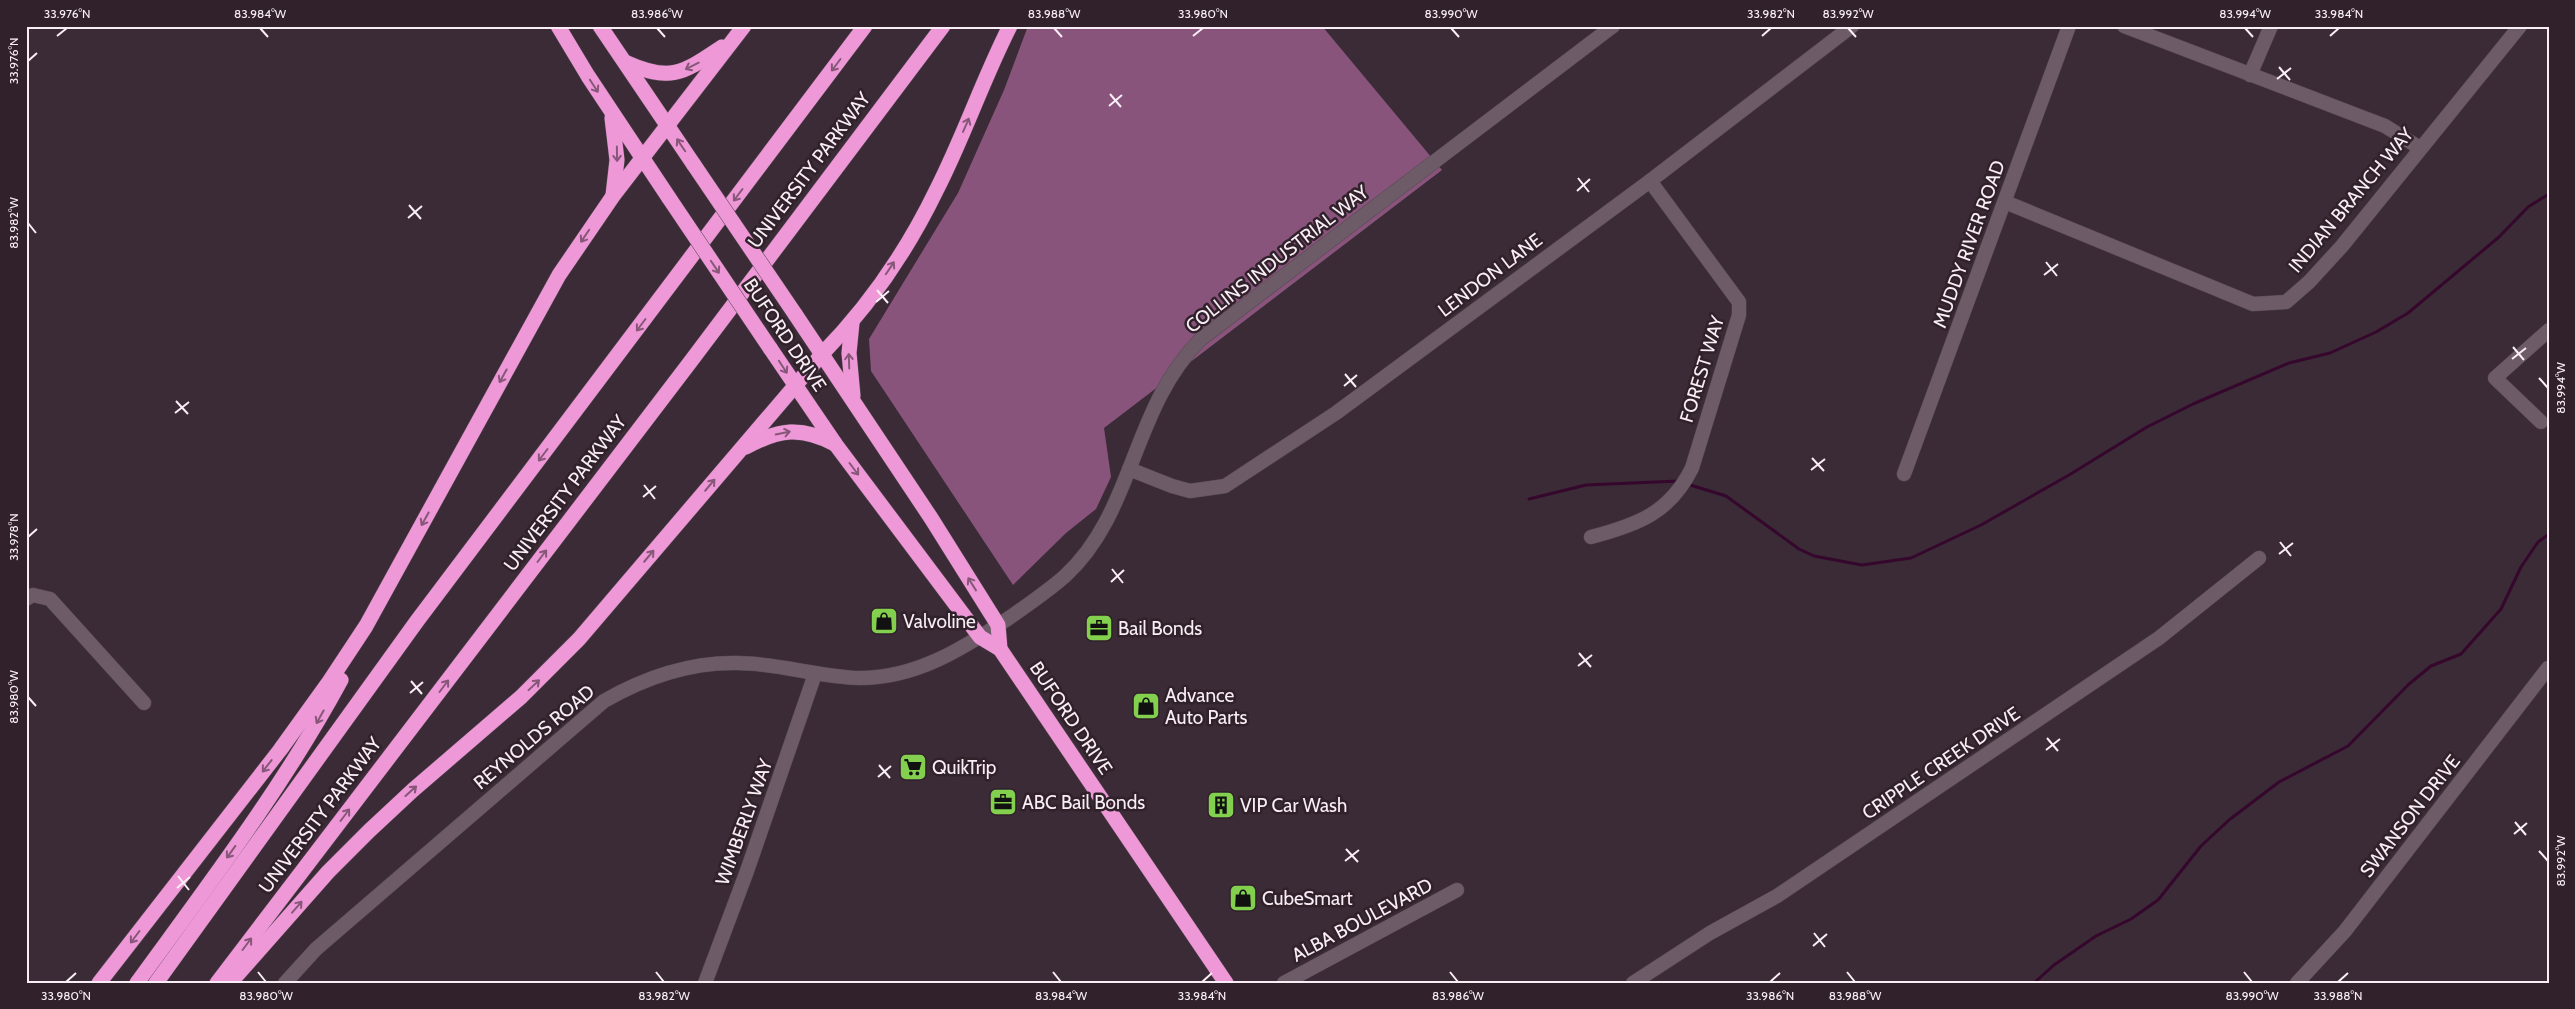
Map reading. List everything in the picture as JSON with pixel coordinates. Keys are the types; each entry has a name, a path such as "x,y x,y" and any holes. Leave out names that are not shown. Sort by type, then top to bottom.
{"highway":[{"name":"BUFORD DRIVE","path":"558,26 642,160 795,386 980,637 1000,649 1226,983"},
{"name":"BUFORD DRIVE","path":"600,26 854,400 998,625 1000,649"},
{"path":"99,983 280,750 366,626 559,275 613,196 744,26"},
{"name":"UNIVERSITY PARKWAY","path":"156,983 417,622 865,26"},
{"name":"UNIVERSITY PARKWAY","path":"217,983 691,361 943,26"},
{"path":"230,983 328,872 369,831 412,790 520,697 579,639 823,353 852,323 904,248 924,215 1010,26"},
{"path":"624,61 647,72 667,74 693,66 733,40"},
{"path":"611,112 617,148 613,196"},
{"path":"852,323 849,353 854,400"},
{"path":"738,452 774,434 794,431 813,434 836,444"},
{"path":"137,983 267,802 317,724 353,658 366,626"}],"street":[{"name":"COLLINS INDUSTRIAL WAY","path":"980,637 1064,577 1088,553 1105,525 1147,421 1168,378 1201,339 1613,26"},
{"name":"LENDON LANE","path":"1129,468 1172,486 1190,491 1225,486 1336,413 1650,181 1852,26"},
{"name":"MUDDY RIVER ROAD","path":"1904,474 2069,26"},
{"path":"2124,26 2385,126 2420,148"},
{"path":"2250,75 2271,26"},
{"name":"INDIAN BRANCH WAY","path":"2005,202 2253,304 2286,302 2309,282 2342,246 2520,26"},
{"name":"FOREST WAY","path":"1591,537 1631,527 1659,510 1685,482 1692,468 1739,315 1738,302 1650,181"},
{"path":"2541,422 2495,378 2549,330"},
{"name":"CRIPPLE CREEK DRIVE","path":"1633,983 1710,933 1777,896 2137,654 2165,634 2259,558"},
{"path":"26,599 33,595 50,599 144,703"},
{"name":"REYNOLDS ROAD","path":"285,983 316,949 604,701 646,680 695,666 737,663 860,678 900,674 935,662 980,637"},
{"name":"SWANSON DRIVE","path":"2297,983 2345,931 2548,668"},
{"name":"WIMBERLY WAY","path":"705,983 747,871 815,674"},
{"name":"ALBA BOULEVARD","path":"1284,983 1457,890"}],"shaded area":[{"path":"1028,26 1322,26 1442,170 1104,428 1111,477 1096,509 1066,533 1013,585 871,371 869,339 958,193 1004,90"}],"waterway":[{"path":"1687,484 1726,496 1799,549 1814,556 1862,565 1911,558 1981,525 2069,475 2147,427 2193,404 2289,363 2330,353 2376,332 2408,313 2499,237 2528,207 2549,194"},
{"path":"1529,499 1586,485 1679,481"},
{"path":"2034,983 2054,965 2096,936 2131,919 2158,900 2201,846 2229,820 2279,782 2348,746 2409,684 2431,666 2461,654 2501,609 2521,567 2538,542 2549,534"}],"place":[{"name":"Valvoline","path":"884,621"},
{"name":"Bail Bonds","path":"1099,628"},
{"name":"Advance Auto Parts","path":"1146,706"},
{"name":"QuikTrip","path":"913,767"},
{"name":"ABC Bail Bonds","path":"1003,802"},
{"name":"VIP Car Wash","path":"1221,805"},
{"name":"CubeSmart","path":"1243,898"}]}
